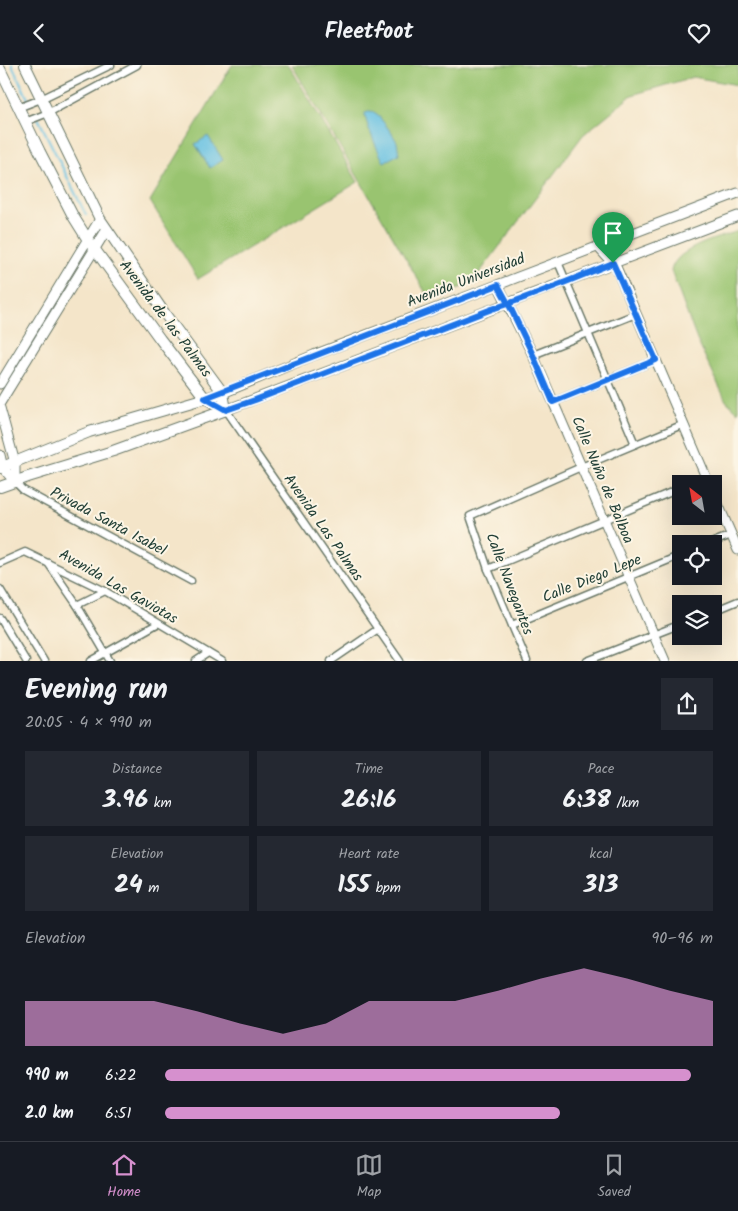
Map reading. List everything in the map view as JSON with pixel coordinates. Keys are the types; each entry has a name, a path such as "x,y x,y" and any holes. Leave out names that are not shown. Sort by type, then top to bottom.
{"main road":[{"name":"Avenida de las Palmas","path":"25,65 100,219 223,393 226,410"},
{"name":"Avenida de las Palmas","path":"0,69 73,216 88,240 205,398 226,410"},
{"name":"Avenida Universidad","path":"2,468 89,432 223,393 314,355 738,193"},
{"path":"0,487 112,451 226,410 738,216"},
{"path":"0,383 100,219"},
{"path":"0,403 106,229"},
{"path":"598,247 613,263 684,423 705,475"},
{"name":"Calle Nuño de Balboa","path":"498,285 533,355 665,661"},
{"path":"46,308 55,313"},
{"path":"6,374 14,380"},
{"path":"0,407 15,463 15,482"},
{"path":"0,455 2,468 15,482"},
{"path":"722,514 738,550"}],"street":[{"path":"18,108 111,65"},
{"path":"25,122 48,113 137,65"},
{"path":"558,262 635,444"},
{"path":"533,355 636,314"},
{"path":"553,402 656,360"},
{"name":"Avenida Las Palmas","path":"226,410 400,661"},
{"path":"581,467 684,423"},
{"name":"Calle Navegantes","path":"526,661 488,569 470,516 581,467"},
{"name":"Privada Santa Isabel","path":"15,482 23,490 191,581"},
{"path":"488,569 672,492"},
{"path":"722,539 731,535"},
{"name":"Avenida Las Gaviotas","path":"0,563 25,552 47,561 105,591 157,624 222,661"},
{"name":"Calle Diego Lepe","path":"512,625 672,559"},
{"path":"47,561 77,605 110,661"},
{"path":"0,589 44,661"},
{"path":"77,605 105,591"},
{"path":"722,608 738,601"},
{"path":"0,618 26,661"},
{"path":"91,661 157,624"},
{"path":"587,661 672,628"},
{"path":"331,661 378,629"},
{"path":"196,661 208,653"}],"green space":[{"path":"232,65 289,65 358,182 198,279 150,201"},
{"path":"292,65 738,65 738,85 693,77 632,95 583,135 472,283 430,300"},
{"path":"738,231 738,412 726,401 697,340 671,271 674,263 680,256 689,250"}],"water":[{"path":"372,111 377,114 397,142 399,154 384,162 365,117 365,113"},
{"path":"208,136 223,160 210,168 195,144"}],"waterway":[{"path":"12,65 29,101"},
{"path":"38,118 86,215"}],"route":[{"path":"613,263 508,304 226,410 205,398 223,393 314,355 498,285 508,304 510,307 533,355 553,402 656,360 613,263"}]}
